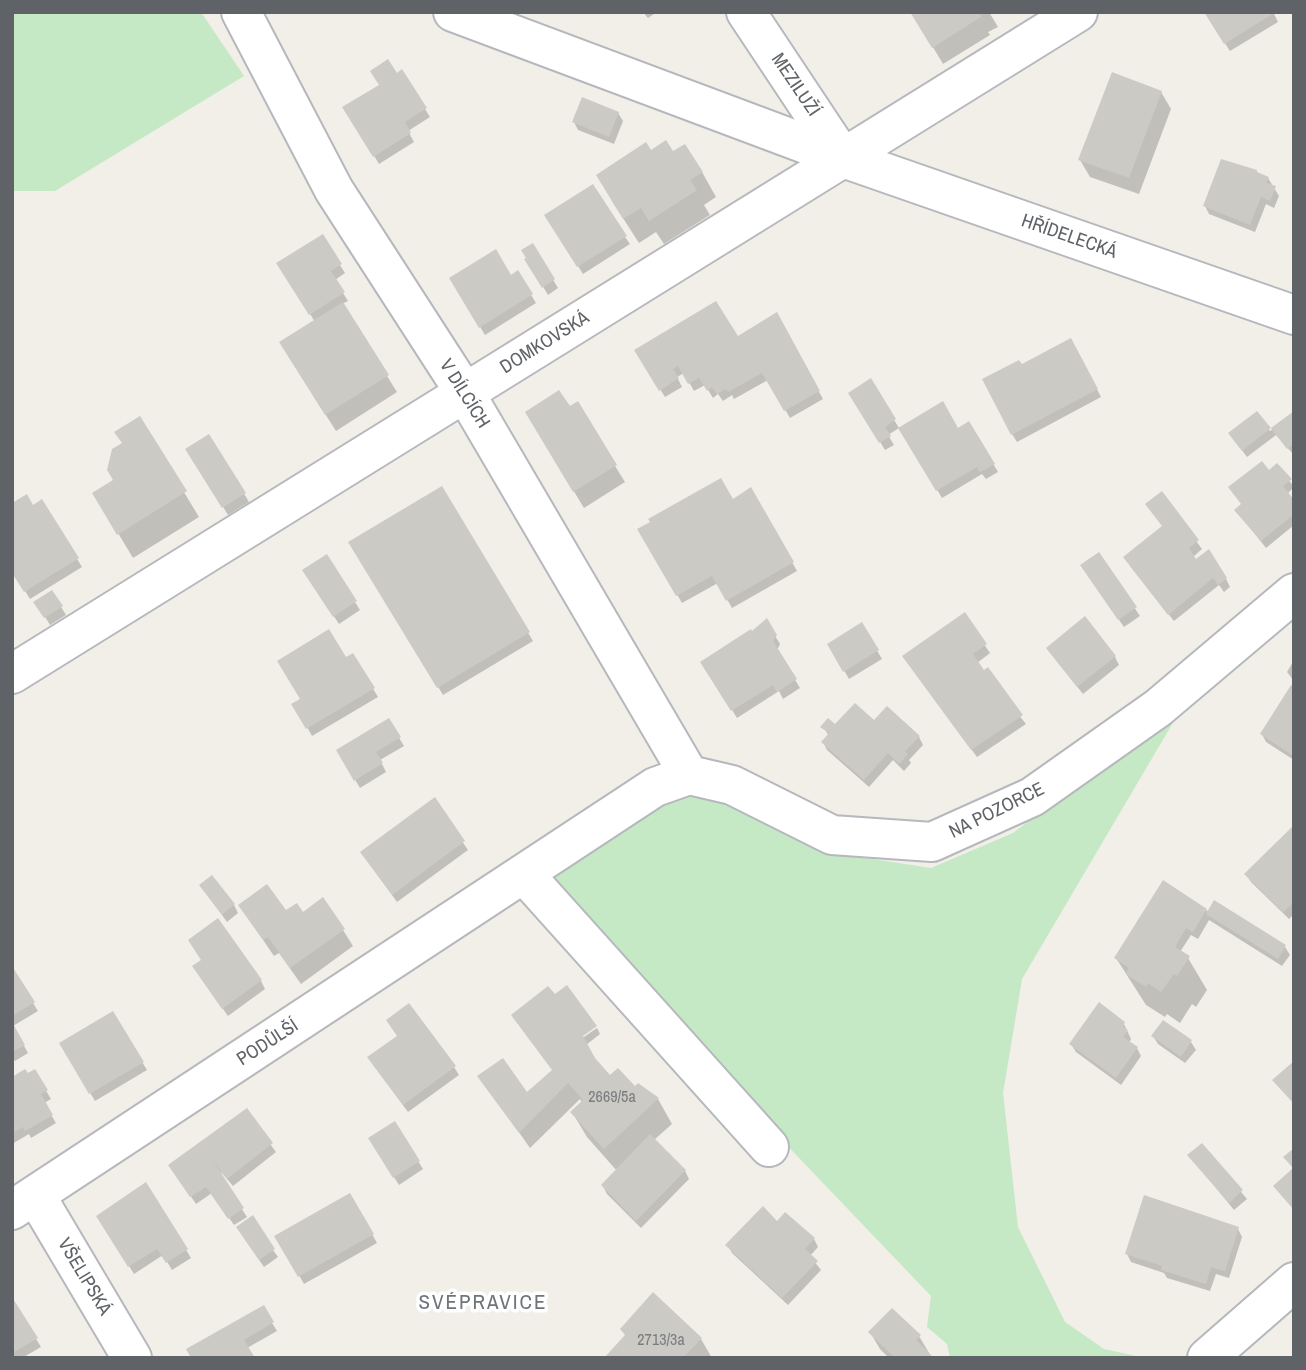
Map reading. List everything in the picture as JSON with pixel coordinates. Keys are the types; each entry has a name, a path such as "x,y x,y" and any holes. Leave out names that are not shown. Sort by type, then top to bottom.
{"street":[{"name":"V DÍLCÍCH","path":"242,12 334,190 465,393 689,775"},
{"path":"453,12 844,158"},
{"name":"MEZILUŽÍ","path":"746,12 844,158"},
{"name":"DOMKOVSKÁ","path":"12,674 1078,12"},
{"name":"HŘÍDELECKÁ","path":"844,158 1294,315"},
{"name":"NA POZORCE","path":"689,775 732,786 832,835 932,842 1032,797 1158,708 1294,593"},
{"name":"PODŮLŠÍ","path":"24,1203 655,787 689,775"},
{"path":"524,874 769,1147"},
{"name":"VŠELIPSKÁ","path":"24,1203 132,1358"},
{"path":"1207,1358 1294,1282"}],"green space":[{"path":"12,12 201,12 244,76 55,191 12,191"},
{"path":"1184,704 1022,979 1003,1093 1018,1227 1065,1322 1104,1349 1145,1358 950,1358 947,1344 927,1327 931,1296 628,979 547,880 661,799 706,794 827,852 931,868 1013,833"}],"building":[{"path":"910,12 984,12 981,17 932,48"},
{"path":"1204,12 1276,12 1224,44"},
{"path":"388,59 397,73 402,69 427,108 405,122 411,133 373,157 342,107 379,85 370,71"},
{"path":"1112,72 1162,91 1129,178 1078,160"},
{"path":"582,97 619,112 609,137 572,122"},
{"path":"666,140 673,151 685,144 703,172 690,180 697,190 649,221 641,208 623,219 596,175 646,142 651,150"},
{"path":"1221,159 1257,170 1269,177 1266,183 1276,186 1270,201 1261,197 1250,225 1203,206"},
{"path":"593,184 627,236 577,267 544,215"},
{"path":"323,234 342,264 331,271 345,292 309,315 276,263"},
{"path":"533,243 555,279 542,288 521,250"},
{"path":"496,249 511,275 518,270 533,294 479,328 449,278"},
{"path":"716,301 738,336 777,312 820,391 784,411 762,373 728,392 726,389 717,394 712,387 707,391 699,378 688,384 678,366 673,369 679,378 659,391 634,350"},
{"path":"343,302 389,375 325,415 279,342"},
{"path":"1071,338 1098,389 1011,435 982,379 1019,360 1022,364"},
{"path":"871,378 896,419 885,427 891,436 879,443 848,393"},
{"path":"559,390 570,406 578,401 617,465 573,492 525,412"},
{"path":"943,401 958,428 969,421 995,464 980,472 977,467 936,491 898,428"},
{"path":"1257,411 1271,428 1242,451 1228,433"},
{"path":"1294,411 1294,444 1287,449 1271,428"},
{"path":"140,416 187,491 117,535 92,493 113,480 107,470 112,449 122,443 114,432"},
{"path":"209,434 246,493 222,508 185,449"},
{"path":"1262,461 1269,470 1277,463 1292,479 1283,486 1294,500 1294,514 1261,541 1234,510 1241,504 1228,487"},
{"path":"721,478 733,499 751,487 794,562 726,601 712,576 676,596 637,529 650,522 648,519"},
{"path":"442,486 530,632 437,688 348,542"},
{"path":"1162,491 1199,540 1189,548 1196,559 1209,549 1227,578 1218,585 1213,578 1168,615 1123,557 1162,526 1145,504"},
{"path":"27,494 33,505 42,499 79,558 24,592 12,573 12,503"},
{"path":"1099,552 1137,607 1118,620 1080,565"},
{"path":"327,554 357,601 333,617 302,570"},
{"path":"52,590 63,606 44,618 33,602"},
{"path":"965,612 987,644 973,654 984,670 988,667 1023,715 971,750 902,656"},
{"path":"1085,616 1116,656 1077,687 1046,648"},
{"path":"767,618 777,635 773,641 797,679 777,692 773,685 731,711 700,662 751,629 752,631"},
{"path":"862,622 879,650 843,672 827,644"},
{"path":"329,629 346,657 353,653 375,688 306,729 291,704 300,699 277,661"},
{"path":"1291,685 1294,686 1294,756 1260,734"},
{"path":"855,703 874,720 887,706 920,736 905,751 908,754 899,764 888,753 864,780 821,742 829,733 820,727 828,718 835,724"},
{"path":"389,718 401,737 376,752 383,763 354,781 336,750"},
{"path":"435,797 465,841 392,895 360,852"},
{"path":"1294,825 1294,906 1292,904 1283,912 1244,874"},
{"path":"212,875 235,904 222,915 199,885"},
{"path":"1163,880 1207,909 1193,932 1186,928 1175,947 1190,956 1177,976 1174,974 1161,992 1148,983 1146,987 1126,974 1129,968 1114,958"},
{"path":"267,884 286,910 297,903 303,912 323,897 345,929 290,968 268,937 263,940 238,905"},
{"path":"1214,900 1286,945 1278,959 1206,914"},
{"path":"218,918 262,980 222,1009 192,966 201,960 188,940"},
{"path":"12,966 35,1002 12,1016"},
{"path":"567,985 597,1026 583,1036 595,1058 610,1075 618,1068 635,1086 638,1083 659,1098 604,1149 570,1112 583,1100 568,1083 519,1133 477,1076 503,1058 527,1092 552,1070 511,1015 548,986 555,994"},
{"path":"1099,1002 1125,1022 1123,1027 1128,1030 1123,1037 1138,1047 1116,1078 1069,1044"},
{"path":"409,1003 456,1066 403,1105 367,1057 397,1036 386,1020"},
{"path":"113,1011 144,1062 89,1094 59,1043"},
{"path":"1163,1020 1192,1040 1181,1057 1151,1036"},
{"path":"12,1022 25,1045 12,1052"},
{"path":"1294,1061 1294,1104 1272,1080"},
{"path":"25,1069 28,1073 35,1069 48,1090 41,1094 53,1115 25,1131 23,1127 12,1133 12,1077"},
{"path":"247,1108 273,1143 227,1179 210,1156 244,1208 228,1219 206,1187 190,1197 168,1165"},
{"path":"395,1121 420,1161 393,1178 368,1138"},
{"path":"650,1134 686,1170 636,1221 601,1185"},
{"path":"1202,1143 1243,1190 1229,1203 1187,1155"},
{"path":"1294,1148 1294,1210 1273,1186 1293,1168 1283,1157"},
{"path":"146,1182 188,1249 166,1263 157,1249 128,1267 96,1216"},
{"path":"350,1193 374,1234 298,1277 274,1236"},
{"path":"1144,1195 1239,1227 1225,1271 1211,1267 1206,1284 1161,1270 1162,1266 1125,1254"},
{"path":"763,1206 777,1221 785,1212 815,1238 805,1249 818,1261 782,1298 725,1245"},
{"path":"253,1215 275,1249 259,1260 236,1227"},
{"path":"653,1292 702,1338 683,1358 604,1358 625,1335 620,1329"},
{"path":"12,1297 38,1338 12,1353"},
{"path":"264,1305 274,1322 244,1340 255,1358 191,1358 186,1349"},
{"path":"892,1308 921,1335 916,1340 934,1358 895,1358 868,1332"}],"district":[{"name":"SVÉPRAVICE","path":"483,1303"}]}
